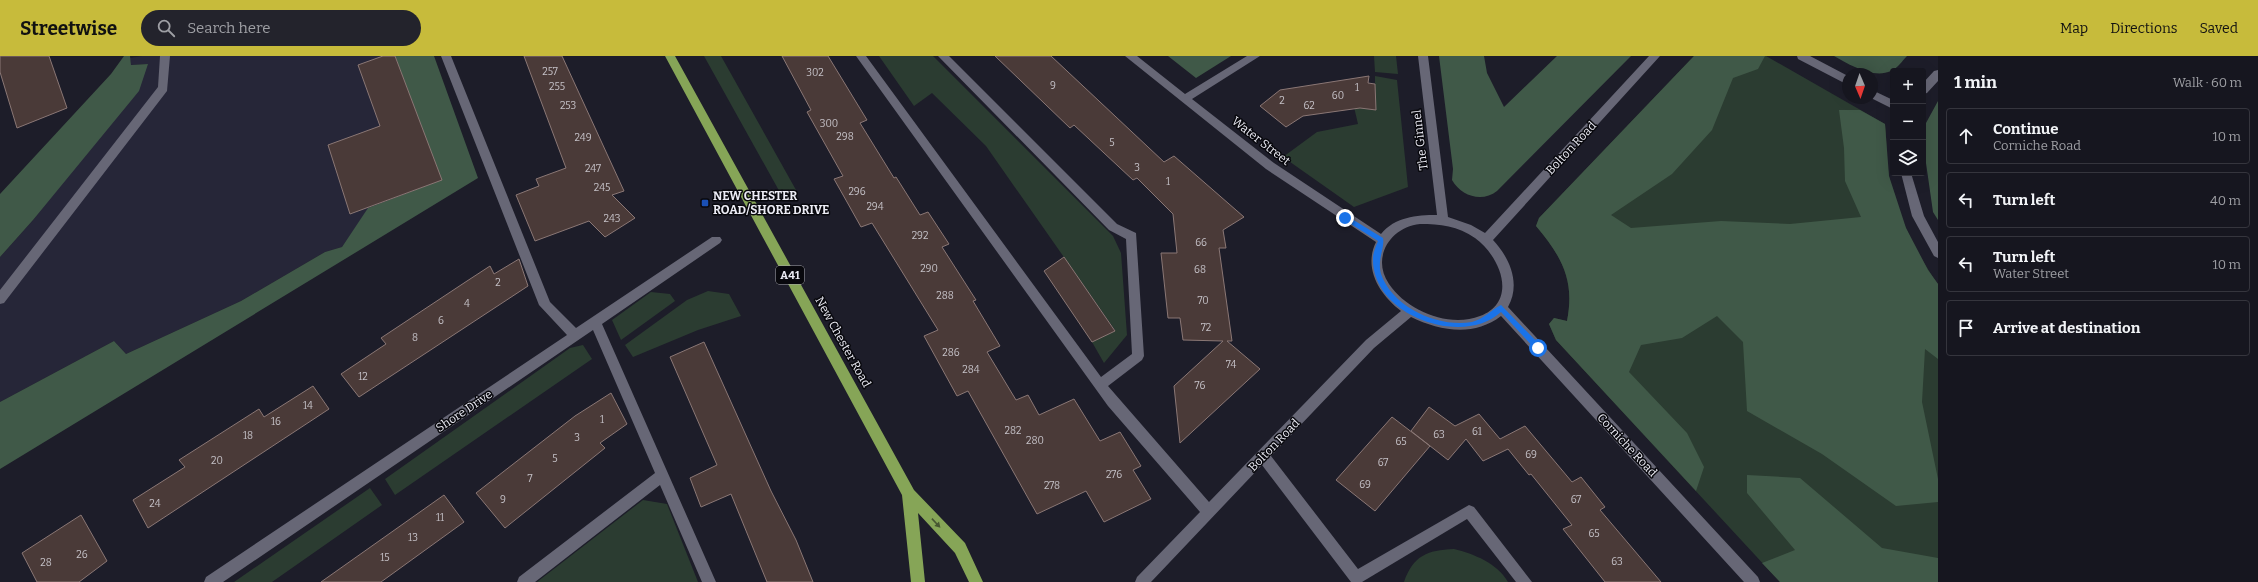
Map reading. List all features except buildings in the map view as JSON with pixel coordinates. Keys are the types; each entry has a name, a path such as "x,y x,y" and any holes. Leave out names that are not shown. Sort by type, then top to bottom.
{"highway":[{"name":"New Chester Road","path":"670,56 909,494 960,548 976,582"},
{"name":"New Chester Road","path":"909,494 918,582"}],"street":[{"path":"0,300 163,88 165,56"},
{"path":"446,56 545,305 576,336"},
{"path":"861,56 1112,402 1209,512"},
{"path":"943,56 1113,227 1132,236 1138,356 1100,385"},
{"name":"Water Street","path":"1130,56 1270,166 1345,218 1381,240"},
{"path":"1186,99 1255,56"},
{"name":"The Ginnel","path":"1423,56 1443,220"},
{"name":"Bolton Road","path":"1486,240 1655,56"},
{"path":"1802,56 1842,78"},
{"path":"1926,87 1938,74"},
{"path":"1878,97 1891,104"},
{"path":"1907,176 1918,216 1938,253"},
{"path":"1443,220 1470,230 1486,240 1498,252 1508,270 1508,295 1501,308 1492,316 1473,324 1449,325 1428,320 1410,311 1397,301 1386,288 1378,274 1376,258 1381,240 1390,230 1407,221 1443,220"},
{"name":"Shore Drive","path":"211,582 716,240"},
{"name":"Corniche Road","path":"1501,308 1753,582"},
{"name":"Bolton Road","path":"1142,582 1370,344 1410,311"},
{"path":"595,322 664,474 709,582"},
{"path":"1263,456 1357,580 1469,511 1525,582"},
{"path":"524,582 664,474"}],"shaded area":[{"path":"142,56 395,56 442,180 369,208 342,247 325,252 241,301 126,354 114,341 0,402 0,257 33,220 148,64 131,65 130,58"}],"green space":[{"path":"124,56 130,56 131,65 148,64 139,91 33,220 0,257 0,194 111,74"},
{"path":"395,56 434,56 478,178 0,469 0,402 114,341 126,354 241,301 325,252 342,247 368,208 441,180"},
{"path":"704,56 721,56 796,190 782,196"},
{"path":"879,56 933,56 1113,236 1121,253 1127,335 1104,363 1092,342 1115,330 986,146 932,93 914,106"},
{"path":"1168,56 1231,56 1196,78"},
{"path":"1374,56 1396,56 1398,74 1375,72"},
{"path":"1439,56 1484,56 1487,73 1504,107 1557,56 1631,56 1497,191 1485,197 1479,197 1466,194 1456,186 1452,180 1453,169"},
{"path":"1694,56 1766,56 1842,99 1842,104 1850,104 1885,124 1888,170 1896,203 1901,218 1915,247 1938,284 1938,582 1780,582 1556,340 1549,324 1554,318 1567,321 1569,306 1568,281 1553,248 1536,226 1539,218"},
{"path":"1694,56 1765,56 1758,69 1733,78 1712,130 1672,174 1611,215 1631,228 1721,221 1790,224 1861,217 1845,181 1844,148 1839,110 1860,110 1885,124 1889,176 1906,228 1928,270 1938,284 1938,359 1925,349 1922,402 1938,479 1938,502 1896,506 1822,454 1747,411 1743,342 1717,316 1682,338 1641,345 1629,372 1687,433 1704,467 1696,491 1556,340 1549,324 1554,318 1567,321 1569,306 1568,281 1553,248 1536,226 1539,218"},
{"path":"1834,56 1907,56 1896,68 1890,68 1890,71 1884,73 1878,73 1878,68 1858,68"},
{"path":"1375,76 1397,80 1408,187 1354,207 1283,157 1317,132 1358,124 1354,107 1375,110"},
{"path":"1938,101 1938,220 1933,212 1926,163 1926,123"},
{"path":"708,291 729,294 741,316 698,330 633,357 625,345 687,300"},
{"path":"651,292 670,294 675,301 621,340 612,320"},
{"path":"583,345 592,359 395,495 385,479 570,348"},
{"path":"1747,475 1800,478 1882,548 1938,558 1938,582 1780,582 1762,563 1795,550 1747,493"},
{"path":"370,488 382,505 272,582 234,582"},
{"path":"643,500 667,504 698,582 537,582"},
{"path":"1454,549 1484,560 1498,570 1508,582 1404,582 1412,566 1422,556 1436,551"}],"place":[{"name":"NEW CHESTER ROAD/SHORE DRIVE","path":"705,203"}],"route":[{"path":"1345,218 1381,240 1376,258 1378,274 1386,288 1397,301 1410,311 1428,320 1449,325 1473,324 1492,316 1501,308 1538,348"}]}
